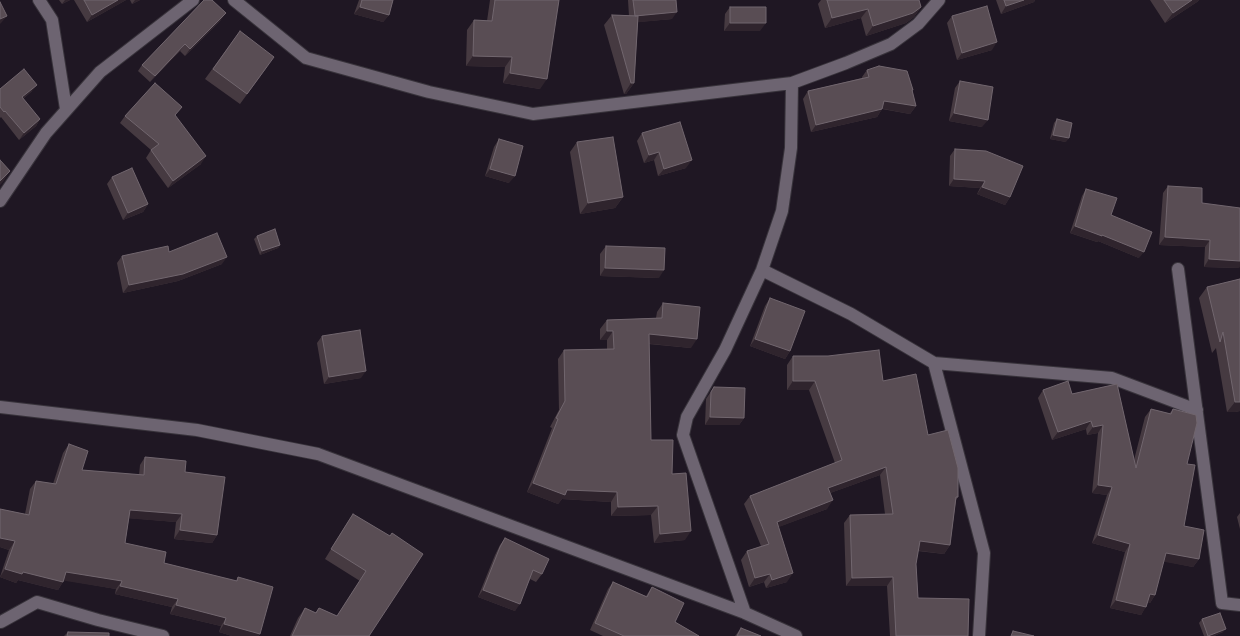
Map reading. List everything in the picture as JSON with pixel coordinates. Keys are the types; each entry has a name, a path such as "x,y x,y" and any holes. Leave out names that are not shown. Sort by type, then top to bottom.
{"street":[{"path":"39,0 52,20 66,109"},
{"path":"0,201 46,133 100,72 194,0"},
{"path":"234,0 306,58 429,92 533,114 792,83 891,44 918,24 938,0"},
{"path":"745,613 683,435 687,417 725,350 762,270 782,211 791,148 792,83"},
{"path":"1178,269 1222,603 1240,605"},
{"path":"762,270 851,314 934,363 1112,378 1197,410"},
{"path":"934,363 984,553 979,636"},
{"path":"0,407 197,430 318,454 745,613 796,636"},
{"path":"0,622 37,602 98,620 163,636"}],"building":[{"path":"84,0 118,0 92,15"},
{"path":"204,0 212,0 226,13 190,49 185,44 155,76 142,65"},
{"path":"362,0 393,0 389,15 360,7"},
{"path":"495,0 559,0 547,79 510,73 512,57 473,56 474,20 492,21"},
{"path":"633,0 676,0 677,12 635,16"},
{"path":"827,0 919,0 921,7 913,13 873,26 868,9 832,18"},
{"path":"1004,0 1024,0 1006,6"},
{"path":"1164,0 1192,0 1173,13"},
{"path":"0,2 7,16 0,19"},
{"path":"987,6 997,42 962,53 952,16"},
{"path":"730,7 766,7 766,23 730,23"},
{"path":"612,15 638,16 634,83 631,83"},
{"path":"240,31 274,57 247,94 213,69"},
{"path":"879,66 907,71 916,106 884,101 882,109 816,125 808,91 869,77 867,70"},
{"path":"24,69 37,85 22,97 40,119 24,133 0,107 0,89"},
{"path":"960,81 993,87 988,120 954,113"},
{"path":"155,83 182,107 175,115 206,156 173,181 151,150 159,144 125,116"},
{"path":"1057,119 1072,123 1069,138 1053,135"},
{"path":"680,122 692,160 664,169 659,152 649,155 642,133"},
{"path":"613,137 623,197 588,203 577,142"},
{"path":"499,139 523,146 515,176 490,169"},
{"path":"955,149 986,151 1023,166 1010,197 982,187 985,181 954,179"},
{"path":"0,160 10,171 0,181"},
{"path":"132,168 148,204 128,213 112,177"},
{"path":"1168,186 1202,188 1202,203 1240,208 1240,261 1209,259 1210,240 1165,237"},
{"path":"1086,189 1117,198 1111,215 1152,232 1144,252 1075,226"},
{"path":"275,229 280,245 262,251 257,236"},
{"path":"217,233 227,257 183,274 129,285 122,256 168,246 169,252"},
{"path":"606,246 665,248 664,270 605,268"},
{"path":"1240,279 1240,402 1235,402 1223,332 1220,342 1207,287"},
{"path":"770,298 805,311 790,351 755,339"},
{"path":"663,303 700,307 697,339 649,334 651,440 673,440 672,474 686,473 691,531 660,534 658,506 618,507 617,492 567,490 565,495 533,483 558,419 556,418 565,401 564,350 614,349 613,331 607,331 607,320 662,318"},
{"path":"360,330 366,371 329,377 322,336"},
{"path":"879,350 883,381 916,374 928,435 948,430 958,468 958,497 956,497 950,545 920,541 916,564 918,598 969,599 968,636 896,636 893,577 852,578 850,515 893,514 886,467 828,488 833,500 777,522 793,573 772,580 770,574 755,578 747,551 769,544 750,496 842,460 815,381 793,381 793,356 828,356"},
{"path":"1068,381 1072,394 1117,384 1136,468 1151,409 1171,414 1173,409 1196,415 1197,423 1187,464 1195,465 1184,526 1204,530 1199,559 1166,553 1155,595 1150,594 1146,607 1116,600 1130,544 1098,535 1112,487 1098,485 1103,425 1093,427 1091,421 1058,432 1043,390"},
{"path":"714,387 745,388 744,418 710,417 711,392"},
{"path":"69,444 88,451 82,470 144,475 145,457 186,461 185,472 225,477 217,535 180,530 182,514 130,510 125,543 166,552 164,563 237,581 238,577 273,587 260,634 224,624 226,618 176,605 178,599 120,586 122,581 66,572 63,582 5,569 15,541 0,538 0,509 29,515 36,481 56,484"},
{"path":"353,514 390,536 392,533 423,554 369,636 292,636 305,608 316,613 319,608 337,616 366,571 331,549"},
{"path":"505,538 549,559 542,574 533,570 520,604 483,590"},
{"path":"613,582 647,597 652,587 684,603 675,622 699,636 624,636 595,623"},
{"path":"1220,613 1226,629 1208,636 1202,619"},
{"path":"741,628 761,636 737,636"},
{"path":"1013,631 1034,636 1011,636"},
{"path":"68,632 109,633 109,636 67,636"}]}
